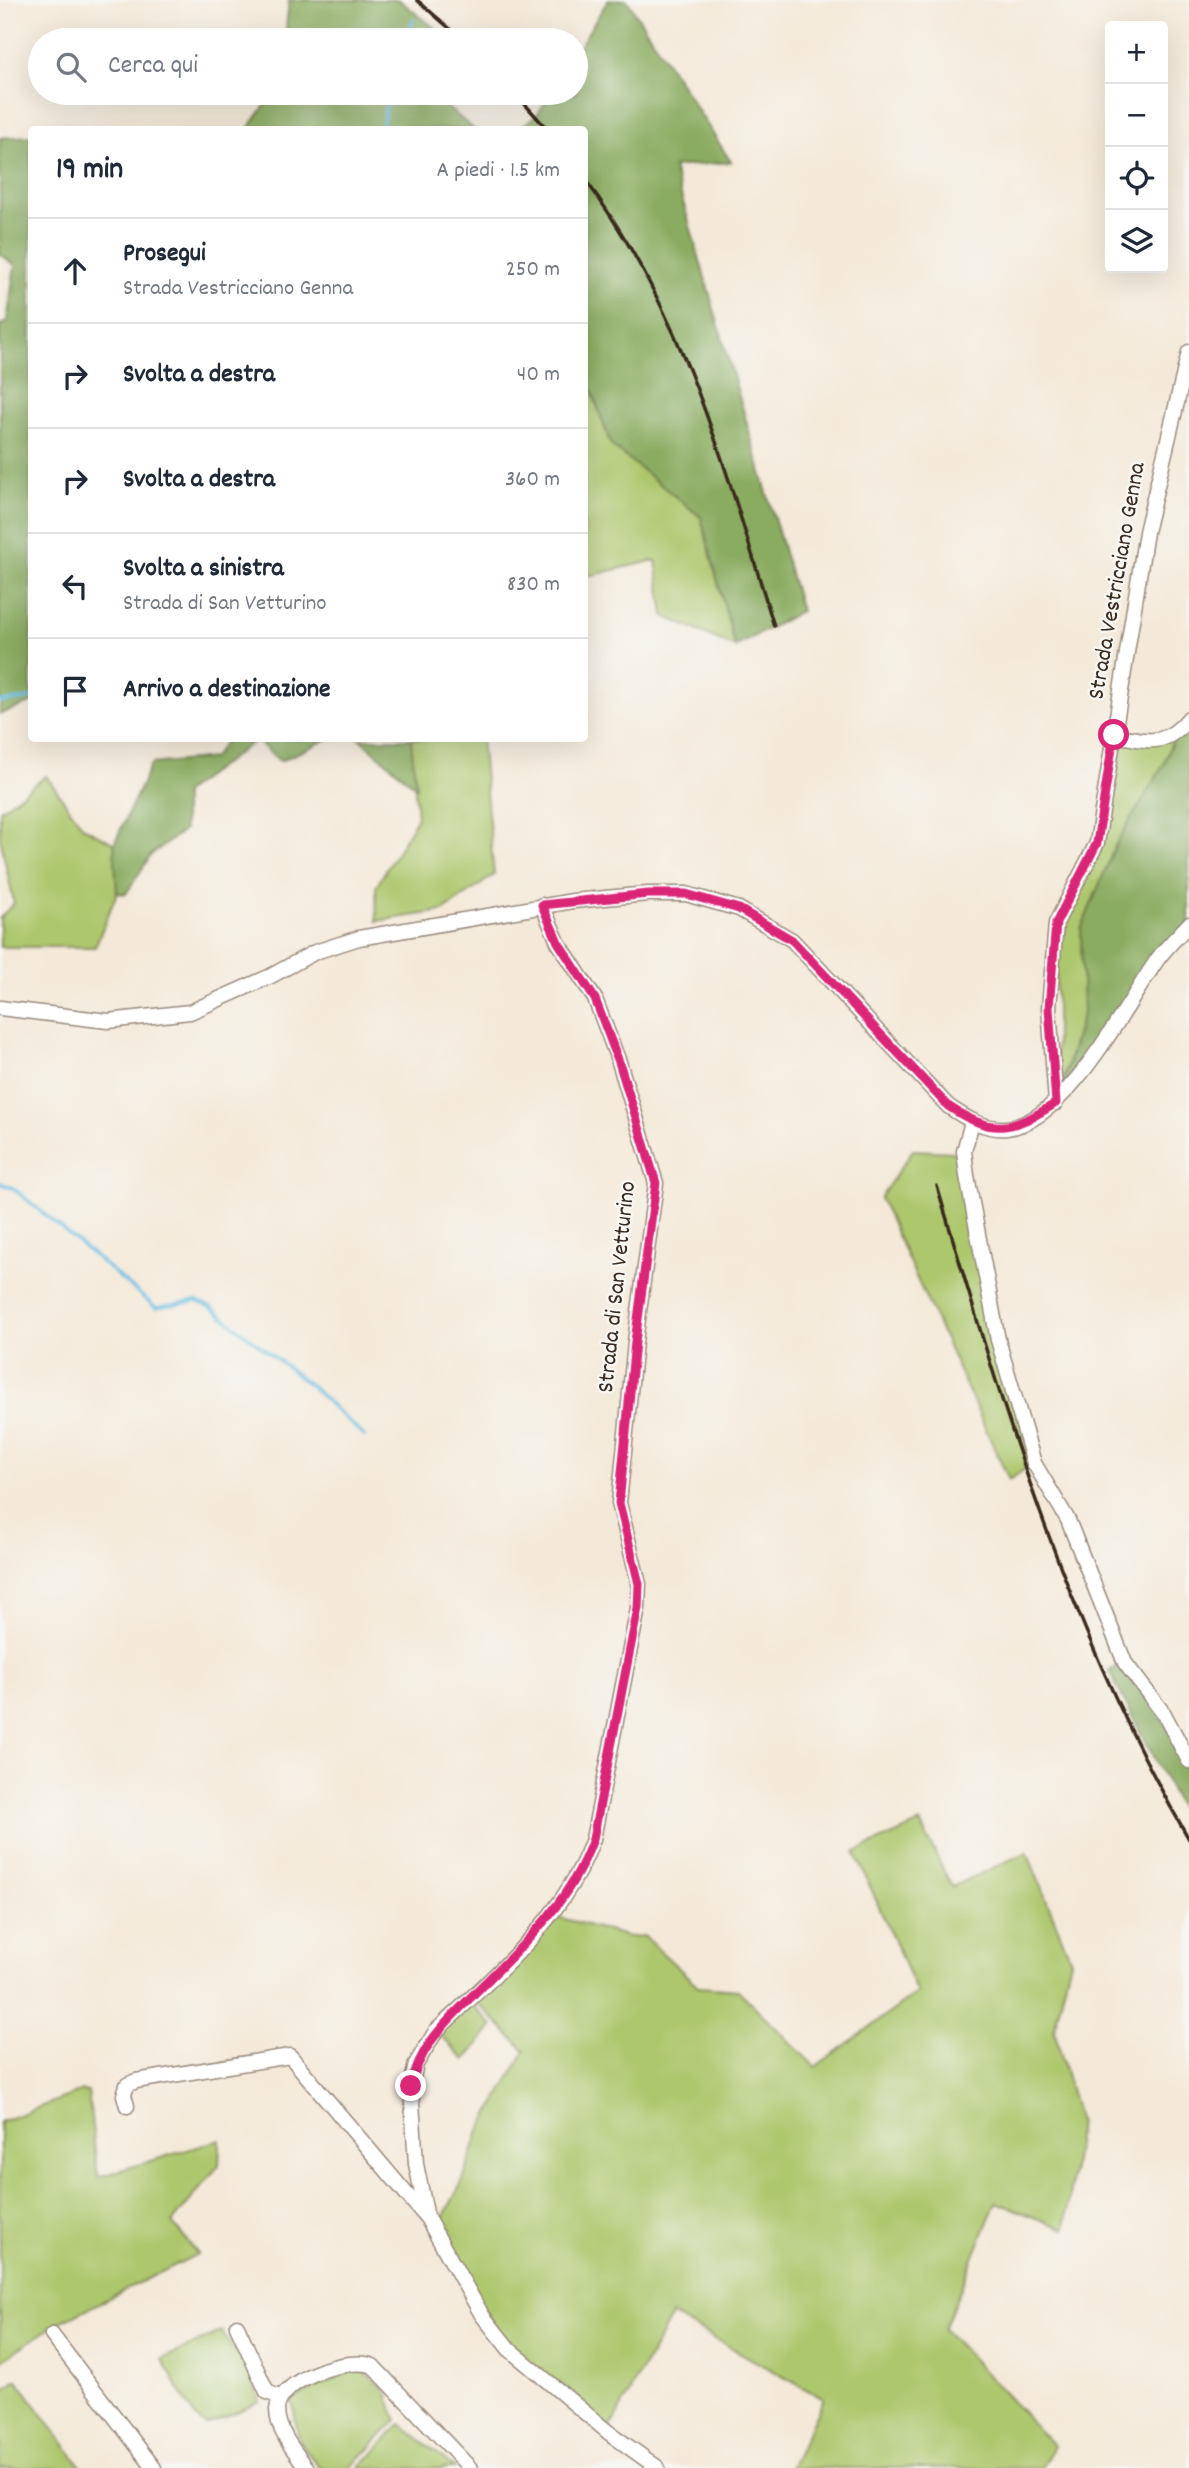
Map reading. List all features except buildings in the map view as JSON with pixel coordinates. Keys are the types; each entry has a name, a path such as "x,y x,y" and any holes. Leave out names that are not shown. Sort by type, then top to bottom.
{"street":[{"name":"Strada Vestricciano Genna","path":"1056,1103 1049,1008 1056,923 1097,843 1146,532 1189,352"},
{"path":"1114,735 1147,741 1174,736 1189,718"},
{"path":"0,1008 108,1021 190,1012 271,976 315,952 359,938 542,905 686,894 739,909 792,940 948,1106 972,1122 1007,1128 1056,1103 1104,1041 1159,958 1189,924"},
{"name":"Strada di San Vetturino","path":"542,905 558,942 595,999 619,1062 656,1183 635,1342 619,1503 639,1584 638,1608 593,1839 583,1866 551,1916 436,2031 416,2064 411,2086 416,2164 427,2218 482,2315 509,2349 608,2432 658,2468"},
{"path":"972,1122 964,1151 967,1176 998,1340 1034,1463 1068,1520 1125,1663 1164,1714 1189,1760"},
{"path":"127,2106 124,2095 127,2085 136,2081 290,2056 427,2218"},
{"path":"237,2326 267,2392 279,2397"},
{"path":"52,2334 154,2468"},
{"path":"307,2468 290,2446 282,2428 277,2412 279,2397 292,2385 345,2362 362,2361 373,2366 470,2468"}],"green space":[{"path":"289,0 399,0 435,28 286,28"},
{"path":"608,0 627,0 731,162 673,167 801,611 735,647 701,517 611,445 588,379 588,126 522,126 537,115 543,105 588,105 588,32"},
{"path":"265,105 444,105 470,126 250,126"},
{"path":"28,136 28,704 0,714 0,325 7,322 15,265 0,254 0,138"},
{"path":"588,381 611,445 701,517 735,647 664,616 656,560 588,576"},
{"path":"1189,718 1189,924 1060,1094 1083,1012 1081,929 1116,844 1164,764 1174,736"},
{"path":"1114,735 1174,736 1164,764 1081,929 1083,1012 1056,1103 1056,923 1097,843"},
{"path":"225,742 253,742 184,793 184,830 151,855 126,894 117,893 114,844 151,764 213,758"},
{"path":"258,742 321,742 280,761"},
{"path":"364,742 411,742 416,787"},
{"path":"411,742 481,742 494,875 443,911 377,921 376,887 417,818"},
{"path":"46,776 83,827 121,847 117,893 95,947 0,947 0,918 14,903 0,838 0,810"},
{"path":"913,1150 953,1152 966,1168 998,1340 1034,1463 1009,1480 880,1198"},
{"path":"1125,1663 1189,1761 1189,1826 1109,1671"},
{"path":"920,1823 952,1887 1027,1852 1071,1960 1054,2029 1079,2122 1065,2229 996,2202 944,2329 1054,2446 1041,2468 790,2468 824,2399 672,2315 608,2432 509,2349 435,2233 463,2180 478,2134 525,2051 472,1997 551,1915 629,1937 644,1936 699,1987 738,1990 815,2067 917,1993 855,1852"},
{"path":"468,2000 493,2026 465,2060 436,2031"},
{"path":"82,2091 88,2092 98,2177 220,2140 219,2165 172,2223 198,2254 56,2324 0,2361 0,2122"},
{"path":"222,2331 231,2347 242,2353 260,2402 206,2425 195,2417 162,2359"},
{"path":"358,2368 385,2389 397,2420 350,2468 320,2468 299,2442 292,2399"},
{"path":"17,2380 82,2468 0,2468 0,2393"},
{"path":"401,2424 455,2468 359,2468"}],"waterway":[{"path":"410,28 413,20"},
{"path":"382,126 386,105"},
{"path":"0,702 28,698"},
{"path":"0,1183 13,1188 156,1308 196,1301 211,1307 311,1386 364,1436"}],"railway":[{"path":"417,0 449,28"},
{"path":"526,105 544,126"},
{"path":"588,184 619,229 649,282 675,337 719,451 774,626"},
{"path":"937,1186 1014,1437 1074,1602 1147,1762 1189,1839"}],"route":[{"path":"411,2086 416,2064 436,2031 551,1916 569,1892 583,1866 593,1839 638,1608 639,1584 619,1503 635,1342 656,1183 619,1062 595,999 558,942 542,905 648,894 686,894 739,909 792,940 948,1106 972,1122 1007,1128 1056,1103 1049,1008 1056,923 1097,843 1114,735"}]}
